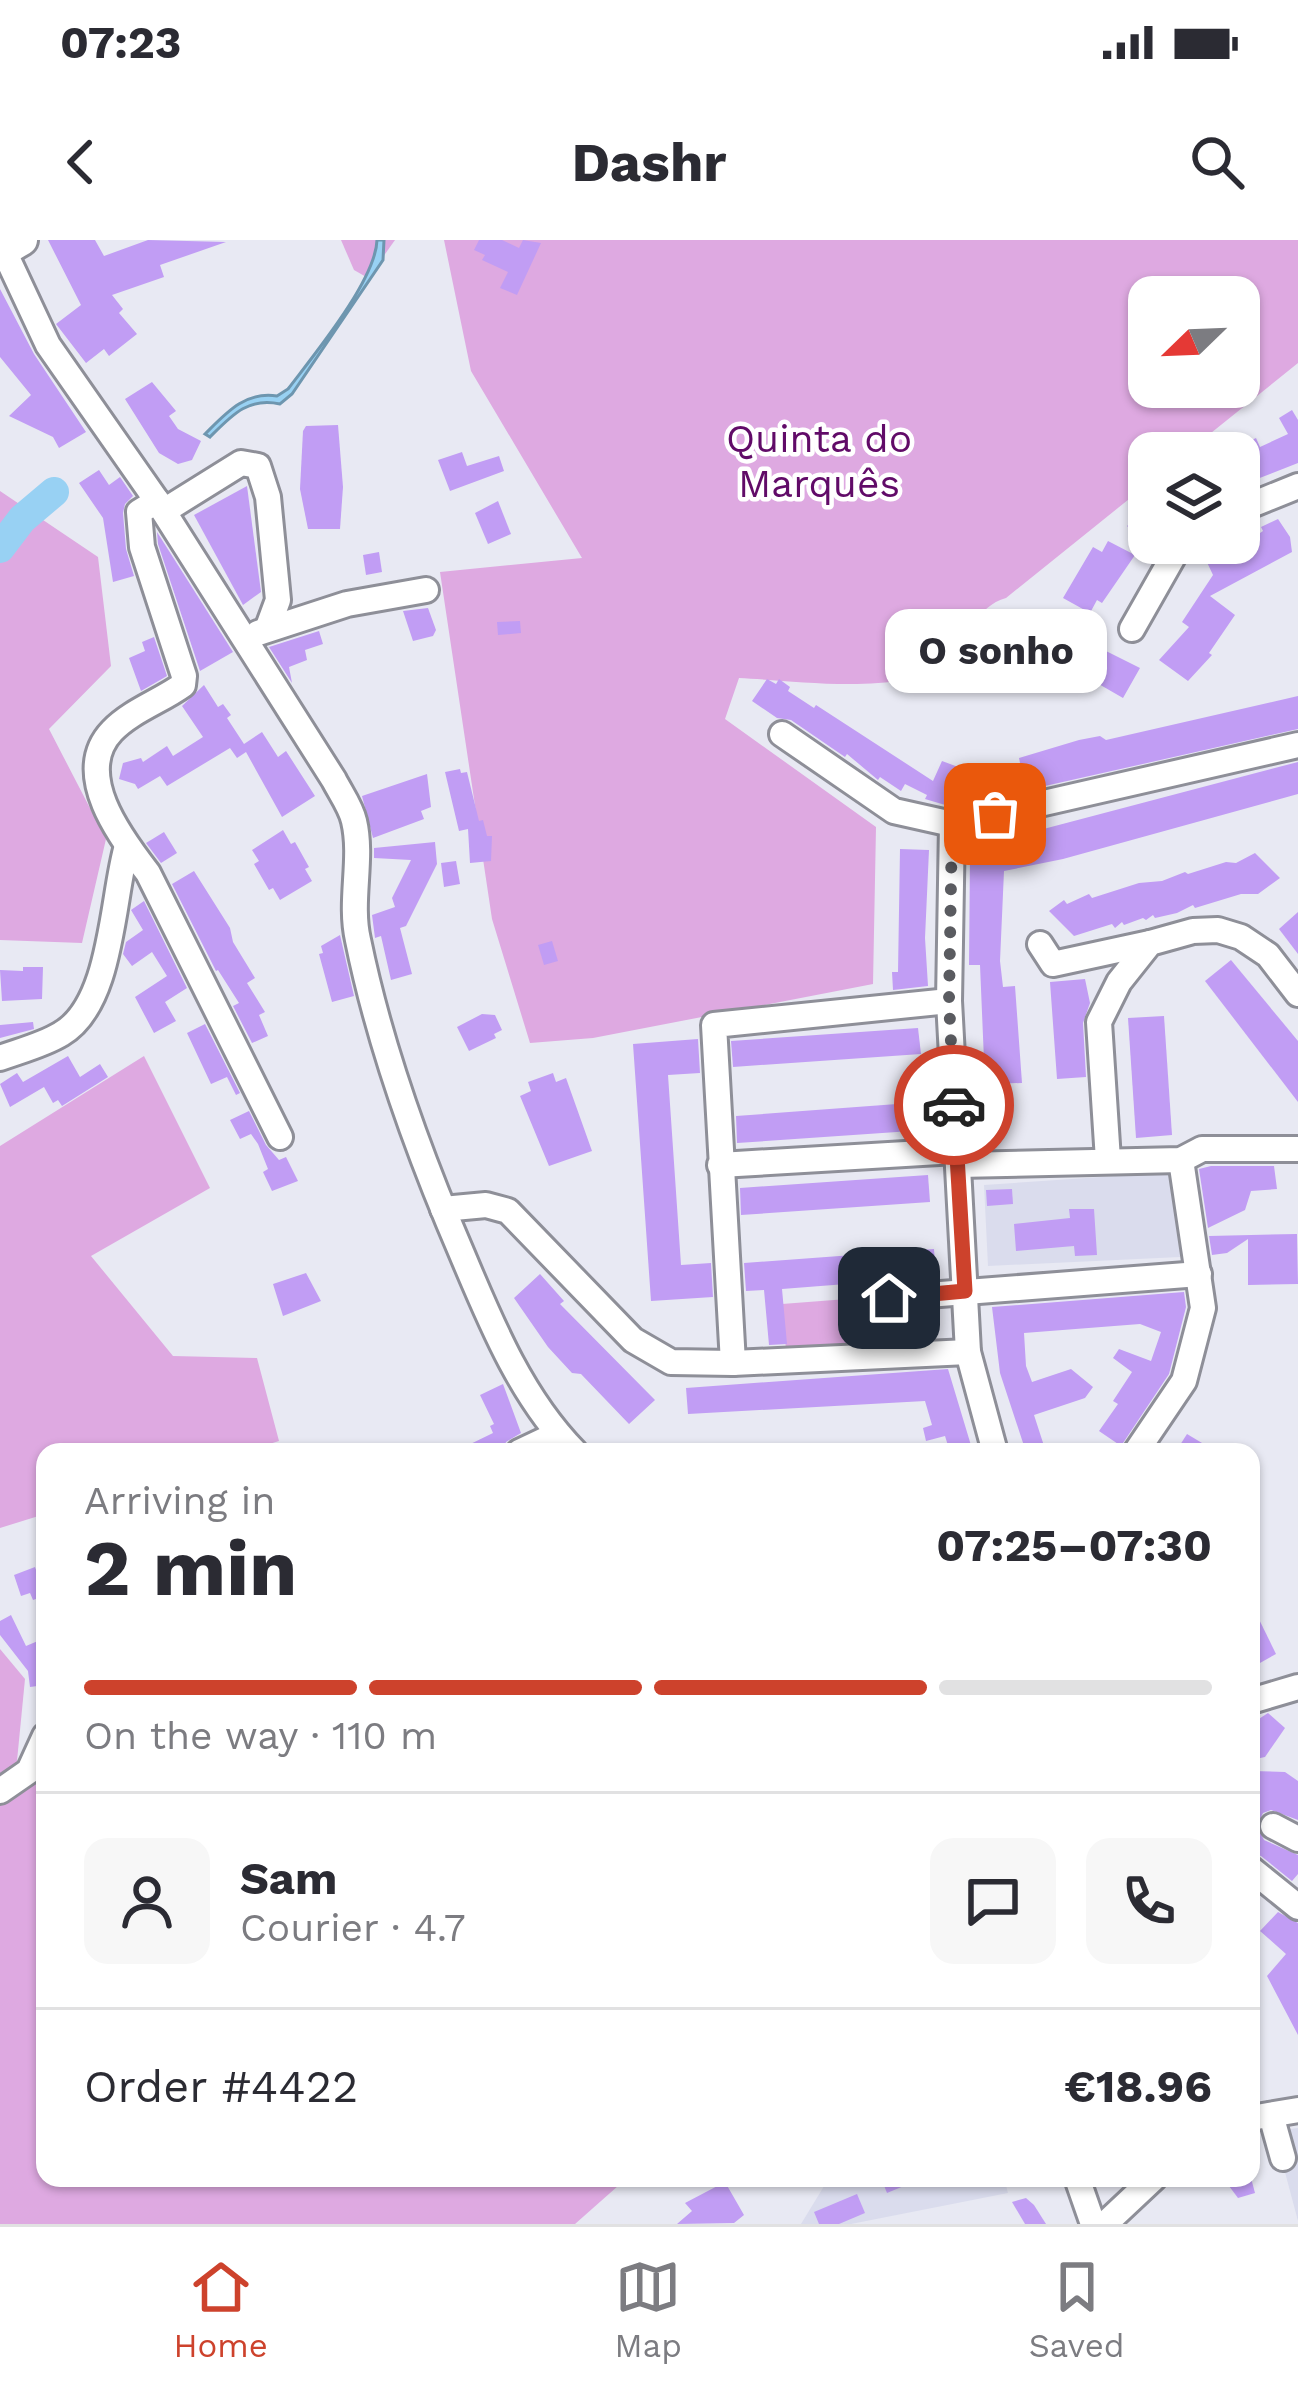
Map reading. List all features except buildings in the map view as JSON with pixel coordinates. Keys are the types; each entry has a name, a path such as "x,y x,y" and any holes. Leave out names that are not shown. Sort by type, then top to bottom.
{"street":[{"path":"9,248 48,345 257,634 290,710 354,820 353,918 365,977 403,1105 501,1342 566,1443"},
{"path":"257,634 278,600 268,497 258,466 242,463 160,506 139,512 142,547 183,685 110,733 99,754 97,778 104,803 170,914 280,1137"},
{"path":"1260,501 1298,486"},
{"path":"1132,629 1169,564"},
{"path":"257,634 347,604 426,590"},
{"path":"782,734 894,811 952,824 1298,745"},
{"path":"952,824 949,1001 968,1352 993,1443"},
{"path":"0,1058 64,1033 87,1004 116,916 127,846"},
{"path":"1040,944 1053,964 1193,931 1218,930 1241,937 1268,955 1298,994"},
{"path":"1108,1160 1099,1022 1119,982 1150,943"},
{"path":"733,1363 714,1025 949,1001"},
{"path":"720,1165 957,1158 1181,1160 1202,1149 1298,1149"},
{"path":"1142,1443 1189,1369 1203,1308 1181,1160"},
{"path":"443,1209 486,1205 508,1211 633,1340 670,1362 968,1352"},
{"path":"894,1355 889,1298 1198,1274"},
{"path":"1260,1699 1298,1687"},
{"path":"0,1791 29,1771 36,1756"},
{"path":"1273,1826 1298,1839"},
{"path":"1260,1875 1294,1897"},
{"path":"1283,2158 1261,2116 1298,2110"},
{"path":"1081,2187 1093,2224"},
{"path":"1105,2224 1144,2187"}],"shaded area":[{"path":"1175,1172 1180,1257 988,1266 984,1185"},
{"path":"1298,2128 1298,2221 1274,2131"},
{"path":"824,2187 1006,2187 1008,2193 851,2224 801,2224"}],"green space":[{"path":"341,240 395,240 368,278 354,270"},
{"name":"Quinta do Marquês","path":"444,240 1298,240 1298,363 1260,394 1260,276 1128,276 1128,408 1242,408 1212,432 1128,432 1128,500 1006,598 987,608 943,663 903,680 876,683 739,678 725,719 876,827 873,984 593,1038 530,1043 492,919 440,572 582,558 471,371"},
{"path":"0,491 98,557 111,666 49,729 106,839 82,943 0,940"},
{"path":"144,1056 210,1188 91,1256 173,1356 257,1358 279,1441 36,1443 36,1517 0,1528 0,1146"},
{"path":"873,1297 877,1344 786,1350 782,1304"},
{"path":"0,1649 25,1679 16,1771 0,1782"},
{"path":"36,1783 36,2187 617,2187 575,2224 0,2224 0,1806"}],"water":[{"path":"377,240 384,240 383,260 292,394 280,404 250,406 210,437 205,434 246,400 277,396 288,389 355,296"}],"waterway":[{"path":"0,548 22,519 54,492"}],"way so far":[{"path":"954,1105 949,1001 952,824 995,814"}],"place":[{"name":"O sonho","path":"995,814"}],"route":[{"path":"889,1298 965,1291 954,1105"}]}
